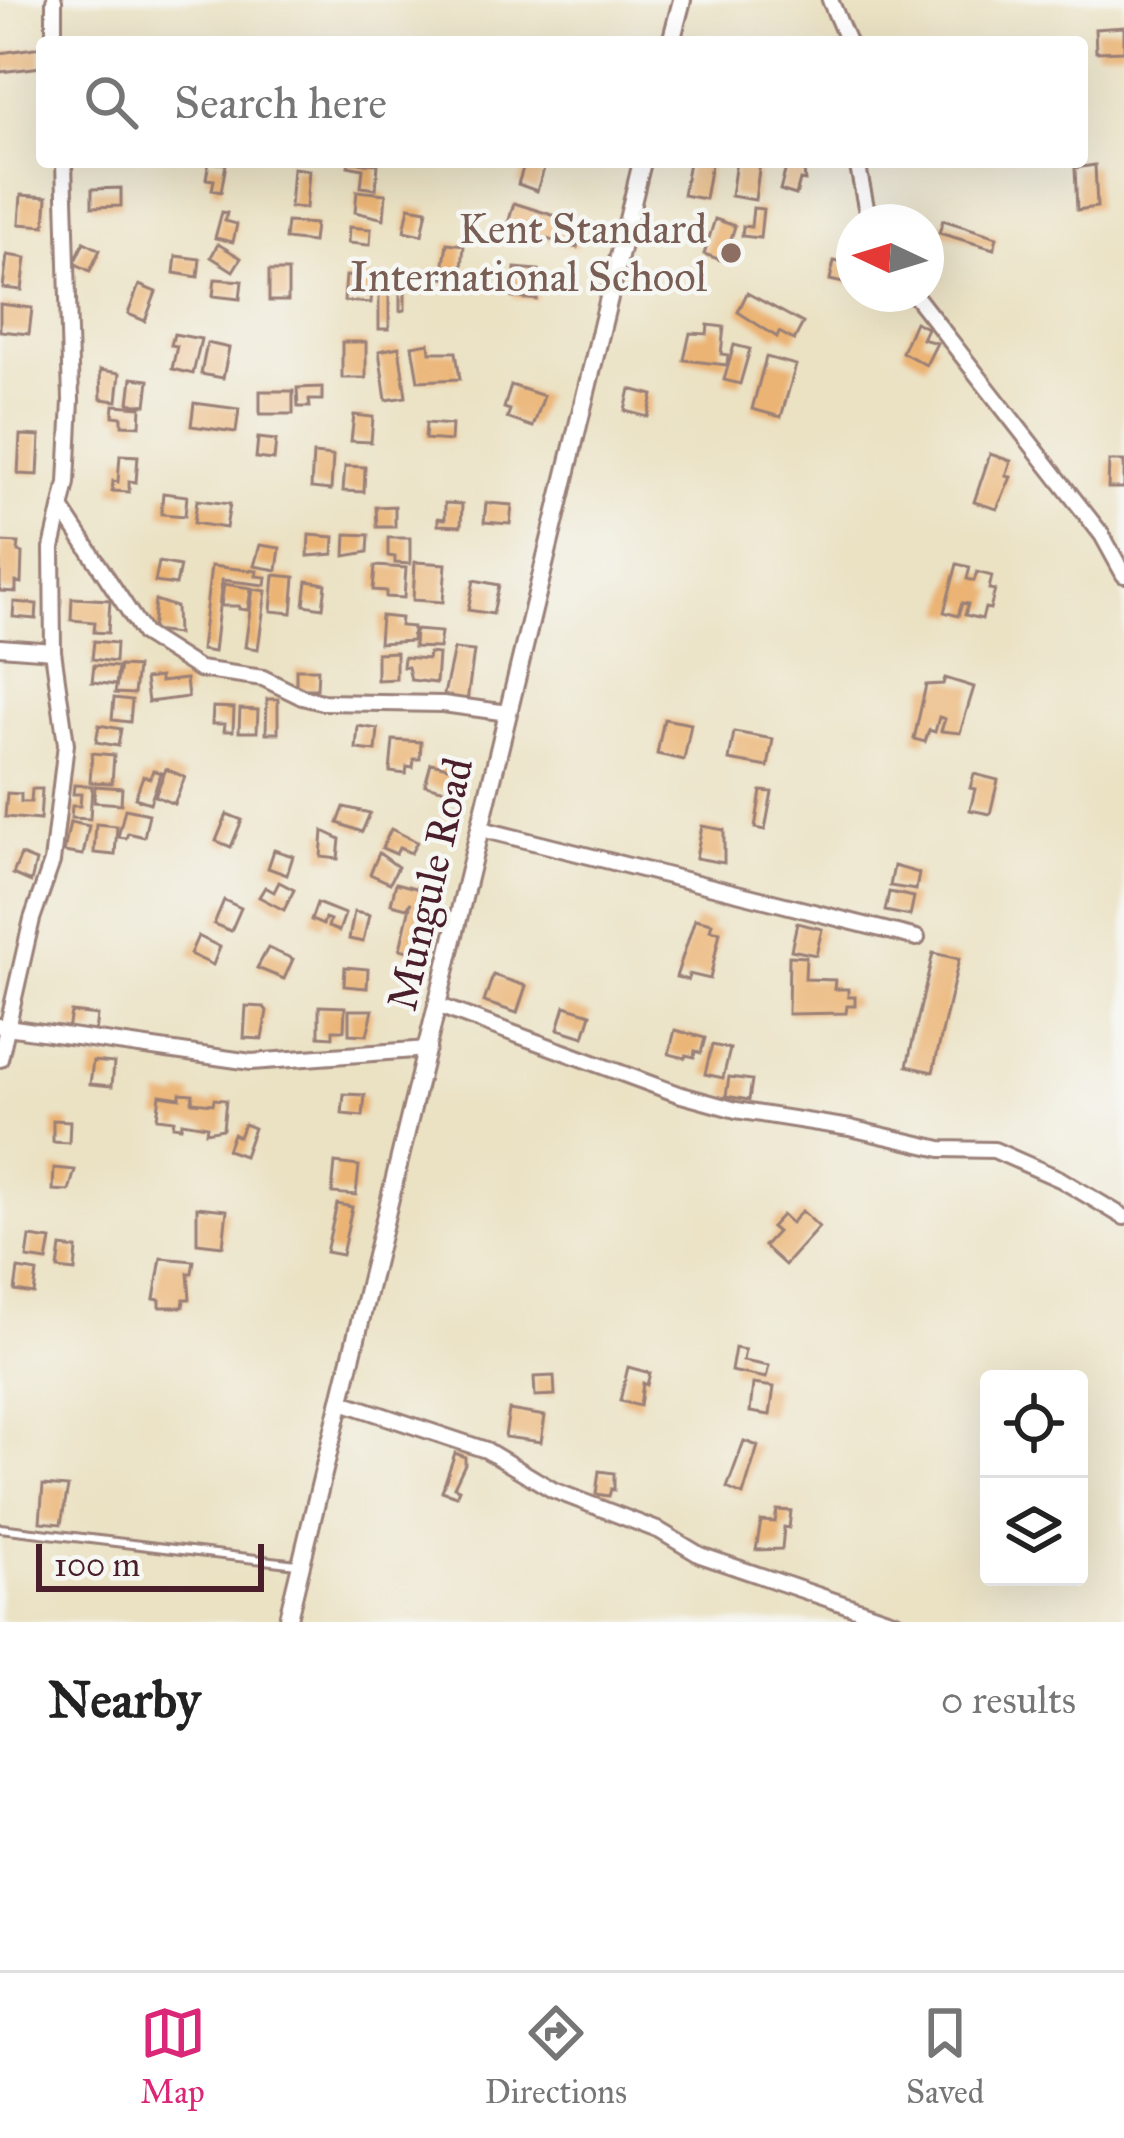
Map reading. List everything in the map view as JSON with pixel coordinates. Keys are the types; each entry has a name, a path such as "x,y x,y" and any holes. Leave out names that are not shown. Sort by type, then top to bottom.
{"street":[{"path":"54,0 54,36"},
{"path":"673,36 682,0"},
{"path":"830,0 845,36"},
{"path":"0,1059 32,919 52,862 66,744 53,651 52,548 62,509 71,400 64,168"},
{"name":"Mungule Road","path":"287,1622 641,168"},
{"path":"857,168 865,204"},
{"path":"928,312 1102,536 1124,574"},
{"path":"62,509 144,634 199,669 263,678 322,702 442,704 508,713"},
{"path":"0,647 53,651"},
{"path":"481,829 917,938"},
{"path":"439,1006 678,1094 736,1110 850,1128 927,1147 994,1150 1124,1217"},
{"path":"4,1026 251,1062 428,1048"},
{"path":"342,1402 486,1450 553,1490 660,1531 700,1555 896,1622"}],"lane":[{"path":"0,1528 301,1565"}],"building":[{"path":"1124,27 1124,51 1096,52 1095,29"},
{"path":"36,48 36,68 0,72 0,53"},
{"path":"1095,165 1097,207 1077,210 1075,168"},
{"path":"208,168 225,168 221,192 212,190 214,180 206,179"},
{"path":"293,168 309,170 306,208 290,207"},
{"path":"358,168 378,168 376,189 361,187 363,169"},
{"path":"523,168 544,168 537,191 518,184"},
{"path":"688,168 710,168 705,199 683,195"},
{"path":"735,168 759,168 755,200 731,196"},
{"path":"786,168 804,169 805,181 800,180 796,195 780,190"},
{"path":"121,188 121,206 92,207 92,189"},
{"path":"357,191 386,194 384,219 355,212"},
{"path":"21,195 47,197 45,226 19,224"},
{"path":"514,203 584,225 577,248 507,227"},
{"path":"409,207 427,210 422,235 404,231"},
{"path":"753,208 763,209 760,238 742,236 743,226 751,227"},
{"path":"222,212 227,213 225,221 237,224 233,242 215,238"},
{"path":"715,219 735,226 724,261 704,254"},
{"path":"944,220 997,237 994,249 944,234"},
{"path":"287,222 315,224 313,242 285,239"},
{"path":"349,227 371,229 370,245 348,243"},
{"path":"84,242 100,250 90,271 74,263"},
{"path":"447,243 464,245 461,280 442,278"},
{"path":"218,244 241,258 233,271 211,257"},
{"path":"7,255 26,258 22,290 3,288"},
{"path":"176,256 200,259 198,277 174,273"},
{"path":"515,268 539,270 537,300 513,298"},
{"path":"269,271 288,271 288,301 269,301"},
{"path":"346,276 373,278 371,303 344,301"},
{"path":"215,279 242,281 240,299 213,296"},
{"path":"379,283 405,283 405,310 400,311 400,289 389,289 389,329 379,329"},
{"path":"139,285 156,292 145,321 128,314"},
{"path":"747,293 803,323 794,340 779,332 777,337 738,312"},
{"path":"0,304 32,308 29,334 0,331"},
{"path":"915,322 927,328 922,339 937,343 926,365 902,352"},
{"path":"708,325 724,327 721,354 728,355 727,365 684,360 690,333 707,334"},
{"path":"174,334 201,339 193,374 172,369 177,346 171,345"},
{"path":"342,342 366,342 366,378 342,378"},
{"path":"207,343 229,348 223,378 201,374"},
{"path":"429,343 430,352 456,352 460,379 418,381 412,346"},
{"path":"734,345 750,349 740,384 724,380"},
{"path":"399,347 406,397 386,400 379,351"},
{"path":"766,357 796,365 781,417 752,409"},
{"path":"100,370 120,373 117,401 101,399"},
{"path":"132,378 149,380 146,405 129,403"},
{"path":"511,385 544,396 533,427 507,418 510,410 504,408"},
{"path":"322,387 322,400 309,400 310,407 298,407 297,388"},
{"path":"630,389 653,395 648,417 625,411"},
{"path":"260,391 293,391 293,414 260,414"},
{"path":"194,403 239,409 236,432 191,426"},
{"path":"114,405 141,407 140,426 122,425 122,417 113,416"},
{"path":"354,415 373,417 371,442 351,441"},
{"path":"426,423 452,425 451,441 425,439"},
{"path":"20,435 40,436 38,475 18,474"},
{"path":"258,438 276,440 274,460 256,458"},
{"path":"313,454 333,456 331,490 311,488"},
{"path":"990,454 1011,461 1006,476 1011,477 997,509 974,502"},
{"path":"120,455 138,456 136,482 129,481 129,492 112,491 113,481 118,482"},
{"path":"1109,461 1124,461 1124,488 1108,488"},
{"path":"345,466 365,467 364,492 343,491"},
{"path":"163,493 187,496 185,516 161,514"},
{"path":"197,500 230,504 226,528 194,523"},
{"path":"445,503 462,504 461,526 438,525 438,518 445,519"},
{"path":"486,503 512,505 510,524 484,522"},
{"path":"395,506 395,527 377,527 376,507"},
{"path":"346,534 369,535 368,552 345,556"},
{"path":"309,535 334,537 333,554 308,556"},
{"path":"388,538 410,538 410,564 395,563 395,557 388,556"},
{"path":"0,542 19,543 21,583 16,582 16,592 0,591"},
{"path":"260,545 280,548 277,570 254,566"},
{"path":"159,562 180,566 176,585 155,582"},
{"path":"415,562 446,564 443,602 413,600"},
{"path":"957,564 970,567 967,579 974,581 977,572 992,576 989,589 995,590 982,619 965,615 968,604 962,603 958,616 944,612"},
{"path":"211,566 257,571 256,576 266,577 265,585 222,580 214,652 201,650"},
{"path":"375,566 406,568 404,598 373,590"},
{"path":"274,575 295,577 292,613 271,611"},
{"path":"474,580 499,585 493,614 468,610"},
{"path":"307,581 326,584 323,608 304,605"},
{"path":"224,584 251,588 248,610 221,606"},
{"path":"253,589 266,591 258,649 245,647"},
{"path":"72,598 110,600 108,633 94,632 95,622 71,620"},
{"path":"155,600 176,607 177,634 152,631"},
{"path":"14,602 37,604 36,619 13,617"},
{"path":"381,616 401,618 400,626 413,627 412,641 379,643"},
{"path":"415,630 441,632 439,648 414,647"},
{"path":"94,641 116,643 115,662 92,659"},
{"path":"454,649 474,651 467,702 443,699"},
{"path":"396,652 396,679 377,680 377,653"},
{"path":"429,653 438,654 436,683 411,680 408,667 403,667 404,657 428,659"},
{"path":"94,665 118,667 116,685 92,682"},
{"path":"120,666 137,667 134,694 115,693"},
{"path":"296,669 318,669 317,689 296,689"},
{"path":"160,677 160,682 186,679 188,697 148,702 145,679"},
{"path":"945,678 974,687 960,733 941,731 945,719 939,717 935,732 929,730 925,742 914,739 926,685 943,684"},
{"path":"114,698 132,700 130,722 112,720"},
{"path":"267,699 278,699 278,733 266,733"},
{"path":"213,707 234,708 233,731 224,731 225,724 212,724"},
{"path":"240,709 258,710 257,732 239,732"},
{"path":"664,719 691,724 684,760 657,754"},
{"path":"99,725 121,729 118,746 96,742"},
{"path":"358,726 378,729 376,751 356,749"},
{"path":"734,732 773,739 768,767 729,760"},
{"path":"393,740 421,742 420,759 414,759 406,774 390,772"},
{"path":"92,753 114,755 112,783 90,782"},
{"path":"431,763 460,770 454,792 425,785"},
{"path":"166,769 185,777 174,804 155,796"},
{"path":"153,770 161,773 150,803 135,798 143,776 150,778"},
{"path":"974,774 998,780 990,814 970,810"},
{"path":"74,785 92,786 90,819 71,818 72,806 80,806 81,794 73,794"},
{"path":"95,786 122,788 121,804 94,802"},
{"path":"32,789 42,789 40,820 5,817 7,793 21,794 21,802 31,802"},
{"path":"761,791 772,792 765,830 755,828"},
{"path":"344,807 370,813 362,832 338,823"},
{"path":"125,809 149,814 144,837 128,833 126,838 118,837"},
{"path":"227,814 242,820 231,847 216,841"},
{"path":"70,822 89,826 83,855 64,852"},
{"path":"96,824 117,826 115,855 94,853"},
{"path":"702,826 724,830 724,863 696,858"},
{"path":"391,829 417,842 411,853 382,848"},
{"path":"323,831 340,839 338,859 321,857"},
{"path":"274,850 293,856 287,875 268,868"},
{"path":"379,853 398,867 390,883 370,874"},
{"path":"21,855 36,861 31,882 13,874"},
{"path":"894,866 919,873 916,890 890,886"},
{"path":"279,882 294,890 284,910 259,897 265,887 274,892"},
{"path":"396,883 427,891 423,906 430,908 420,954 400,949 411,902 407,908 391,904"},
{"path":"889,892 914,897 910,916 885,911"},
{"path":"224,900 241,908 231,931 214,924"},
{"path":"317,903 345,914 339,931 328,927 330,920 325,918 323,925 311,920"},
{"path":"354,912 369,915 363,942 349,939"},
{"path":"695,919 712,923 710,930 720,932 710,979 689,974 688,980 676,977"},
{"path":"797,923 822,929 816,955 791,950"},
{"path":"198,936 220,947 213,965 190,954"},
{"path":"268,948 293,959 284,979 257,968"},
{"path":"933,953 959,959 933,1072 907,1066"},
{"path":"789,956 806,957 805,979 835,980 834,989 848,989 855,1006 847,1006 846,1013 788,1014"},
{"path":"345,967 368,969 367,988 344,986"},
{"path":"493,975 526,986 517,1013 484,1002"},
{"path":"246,1006 267,1011 262,1039 244,1038"},
{"path":"319,1006 345,1007 344,1030 333,1030 333,1037 319,1036"},
{"path":"565,1006 591,1014 584,1037 558,1029"},
{"path":"349,1010 373,1010 367,1035 349,1034"},
{"path":"71,1012 97,1015 95,1033 68,1030"},
{"path":"675,1030 705,1038 701,1053 695,1051 694,1057 685,1058 669,1054"},
{"path":"712,1045 730,1049 723,1078 705,1074"},
{"path":"93,1061 114,1063 112,1086 90,1084"},
{"path":"729,1077 752,1080 749,1100 726,1096"},
{"path":"180,1093 193,1094 192,1102 226,1100 223,1129 206,1132 207,1126 182,1122 181,1127 173,1126 174,1120 157,1118 160,1095 180,1098"},
{"path":"344,1094 365,1095 363,1116 342,1114"},
{"path":"53,1120 70,1121 69,1143 53,1142"},
{"path":"244,1124 254,1128 244,1156 227,1150 233,1134 239,1137"},
{"path":"335,1163 359,1166 356,1195 332,1193"},
{"path":"54,1168 75,1170 69,1191 53,1190"},
{"path":"337,1204 352,1207 342,1255 326,1252"},
{"path":"197,1207 227,1210 223,1246 197,1243"},
{"path":"802,1211 819,1227 785,1265 764,1246 777,1232 771,1227 782,1215 791,1223"},
{"path":"30,1237 51,1240 47,1261 27,1258"},
{"path":"61,1247 77,1249 75,1271 58,1269"},
{"path":"161,1258 194,1261 188,1273 190,1299 184,1299 183,1307 160,1307 160,1300 154,1299"},
{"path":"18,1269 37,1272 34,1294 15,1291"},
{"path":"735,1348 745,1350 743,1361 769,1366 766,1378 731,1371"},
{"path":"628,1367 650,1373 647,1385 643,1383 640,1406 620,1401"},
{"path":"554,1376 555,1395 535,1396 534,1377"},
{"path":"753,1384 774,1387 770,1415 750,1412"},
{"path":"509,1410 545,1416 541,1442 505,1437"},
{"path":"744,1441 758,1446 743,1495 727,1488"},
{"path":"455,1453 465,1457 454,1487 459,1489 456,1496 442,1491"},
{"path":"599,1471 614,1473 614,1490 609,1496 596,1494"},
{"path":"43,1485 68,1487 61,1524 40,1522"},
{"path":"777,1510 791,1511 782,1549 756,1550 761,1521 775,1522"}],"place":[{"name":"Kent Standard International School","path":"731,253"}]}
